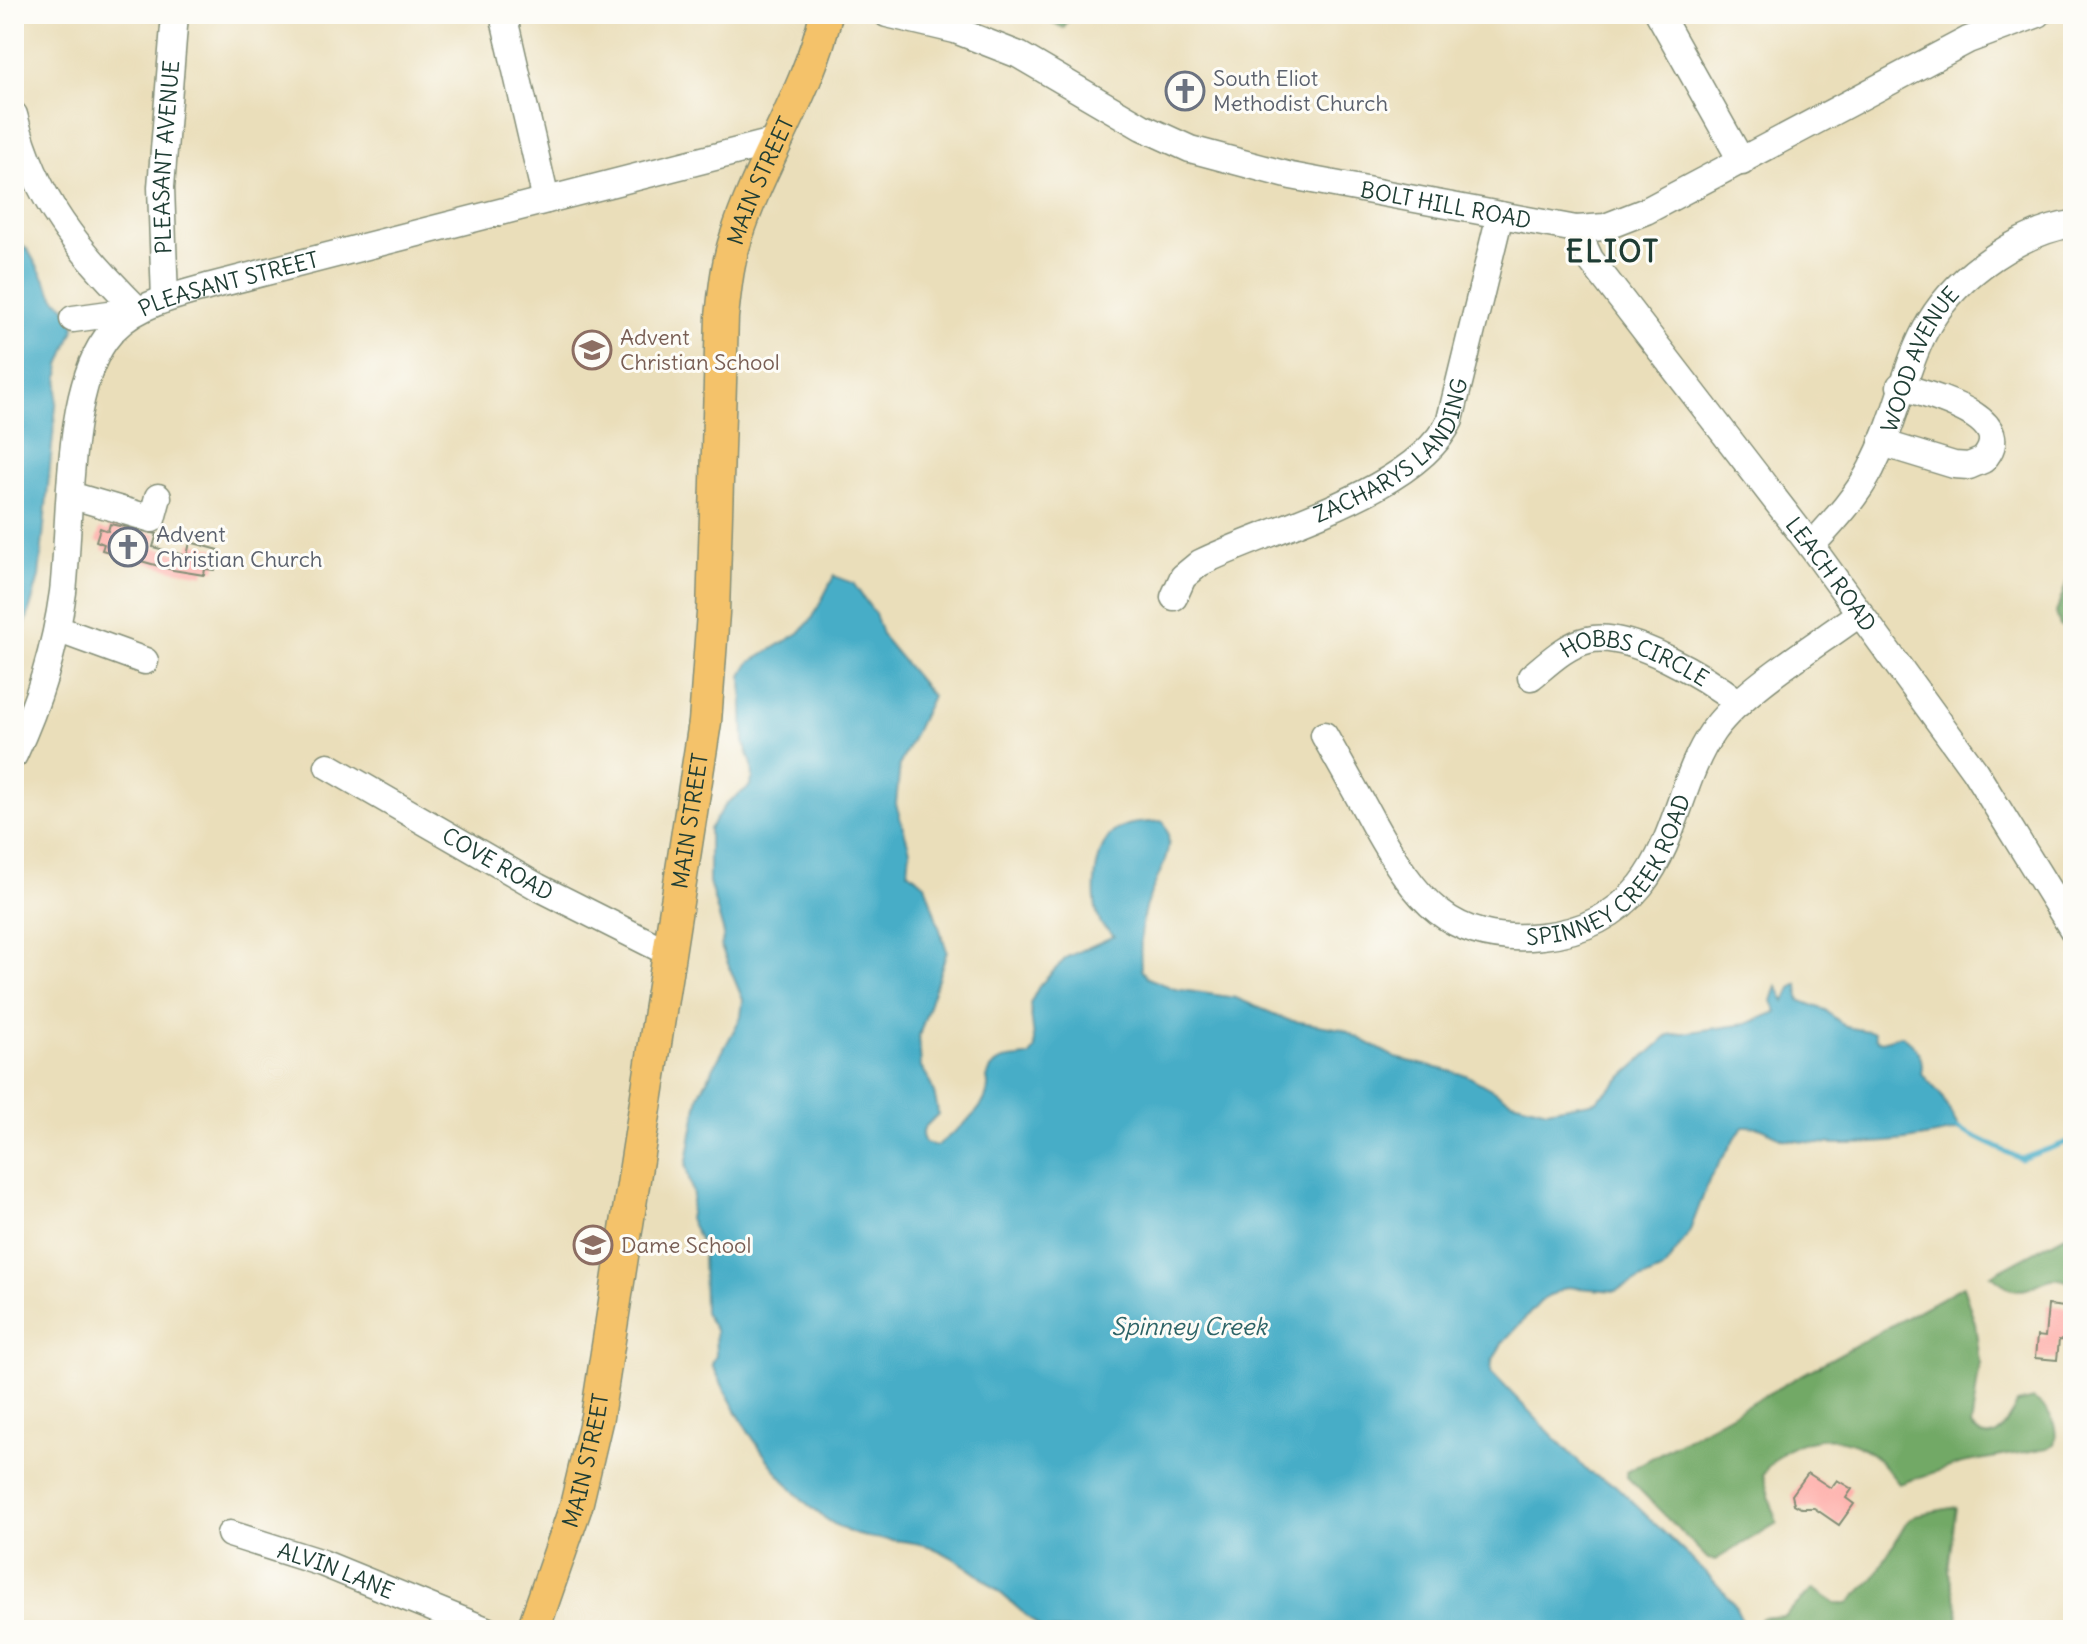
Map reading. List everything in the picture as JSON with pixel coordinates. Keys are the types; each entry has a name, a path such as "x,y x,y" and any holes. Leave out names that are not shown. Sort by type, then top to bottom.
{"main road":[{"name":"MAIN STREET","path":"533,1630 576,1506 597,1417 671,954 710,673 722,317 727,272 742,219 813,56 826,14"}],"street":[{"name":"PLEASANT AVENUE","path":"165,299 161,187 175,14"},
{"path":"503,14 546,200"},
{"name":"BOLT HILL ROAD","path":"887,14 955,30 1019,55 1142,127 1190,149 1291,176 1576,229 1597,228 1625,220 1742,162 1968,40 2038,14"},
{"path":"1659,14 1742,162"},
{"path":"14,115 33,174 50,210 79,248 138,310"},
{"name":"PLEASANT STREET","path":"14,755 41,691 57,629 81,409 94,359 109,335 138,310 165,299 777,141"},
{"name":"ZACHARYS LANDING","path":"1174,597 1183,577 1200,563 1384,483 1434,446 1450,420 1500,215"},
{"name":"WOOD AVENUE","path":"1811,546 1861,487 1882,443 1923,329 1934,312 1965,278 2001,252 2034,235 2073,224"},
{"name":"LEACH ROAD","path":"1576,229 1590,259 1811,546 1974,770 2073,930"},
{"path":"73,319 138,310"},
{"path":"1882,443 1962,466 1983,460 1990,451 1989,429 1980,417 1900,386"},
{"path":"70,495 152,519 158,497"},
{"name":"SPINNEY CREEK ROAD","path":"1324,735 1399,869 1429,906 1476,933 1494,937 1536,937 1588,926 1624,903 1641,885 1663,849 1706,743 1739,703 1860,613"},
{"path":"57,629 145,661"},
{"name":"HOBBS CIRCLE","path":"1531,677 1570,647 1591,639 1607,639 1632,646 1698,675 1739,703"},
{"name":"COVE ROAD","path":"328,766 524,880 671,954"},
{"name":"ALVIN LANE","path":"230,1534 322,1563 486,1630"}],"green space":[{"path":"1034,14 1072,14 1064,28"},
{"path":"2073,564 2073,631 2060,626 2056,613"},
{"path":"2073,1231 2073,1284 2054,1279 2021,1290 2004,1285 1991,1275"},
{"path":"1963,1286 1975,1323 1980,1363 1971,1427 1979,1434 1993,1435 2004,1426 2017,1403 2033,1399 2048,1412 2054,1424 2054,1444 2048,1448 1962,1463 1899,1484 1863,1448 1836,1439 1808,1441 1783,1453 1763,1475 1777,1523 1715,1560 1708,1559 1627,1477 1626,1472"},
{"path":"1956,1507 1948,1571 1958,1607 1957,1630 1762,1630 1758,1623 1761,1618 1784,1616 1814,1589 1836,1604 1848,1604 1874,1578 1907,1522 1915,1515"}],"water":[{"path":"14,240 28,250 55,298 71,313 75,327 60,365 39,577 14,664"},
{"name":"Spinney Creek","path":"834,576 853,583 875,614 883,637 932,696 900,764 896,804 910,850 908,871 925,884 947,951 919,1036 921,1068 931,1083 938,1114 924,1128 922,1136 925,1143 937,1146 980,1108 988,1089 987,1078 994,1065 1004,1060 1030,1056 1035,1048 1030,1004 1039,986 1067,957 1114,936 1102,926 1097,914 1095,889 1098,861 1102,848 1115,831 1138,823 1163,821 1168,832 1166,855 1143,919 1141,970 1148,978 1175,989 1236,998 1288,1020 1342,1029 1396,1058 1466,1075 1512,1101 1547,1110 1596,1101 1669,1035 1746,1024 1777,1012 1772,1001 1777,986 1785,1001 1791,988 1798,984 1799,1000 1825,1010 1846,1027 1874,1032 1876,1039 1882,1041 1901,1035 1915,1046 1922,1061 1921,1073 1941,1095 1960,1130 1896,1141 1831,1144 1788,1140 1760,1127 1743,1126 1710,1178 1689,1233 1663,1270 1615,1291 1566,1287 1542,1300 1503,1342 1492,1361 1491,1372 1589,1473 1615,1485 1710,1577 1733,1602 1747,1630 1043,1630 962,1563 921,1544 847,1531 825,1518 785,1482 736,1411 712,1364 716,1355 715,1330 704,1312 703,1247 689,1219 693,1195 686,1166 699,1095 741,1017 743,1000 721,947 724,934 709,882 709,829 727,803 749,787 753,778 744,742 742,676 749,663 799,633 812,619"}],"building":[{"path":"110,524 157,534 153,547 187,556 190,542 219,550 215,570 205,569 204,575 173,570 102,550 104,544 96,541 100,528 108,531"},
{"path":"2048,1305 2073,1308 2069,1341 2059,1340 2057,1360 2035,1358 2037,1336 2045,1337"},
{"path":"1808,1473 1831,1488 1837,1480 1852,1489 1846,1498 1854,1504 1839,1525 1814,1508 1801,1508 1794,1504 1792,1495"}],"waterway":[{"name":"Spinney Creek","path":"1957,1128 2021,1159 2073,1140"}],"place":[{"name":"South Eliot Methodist Church","path":"1185,91"},
{"name":"Advent Christian School","path":"592,350"},
{"name":"Advent Christian Church","path":"128,547"},
{"name":"Dame School","path":"593,1245"}],"district":[{"name":"ELIOT","path":"1613,252"}]}
